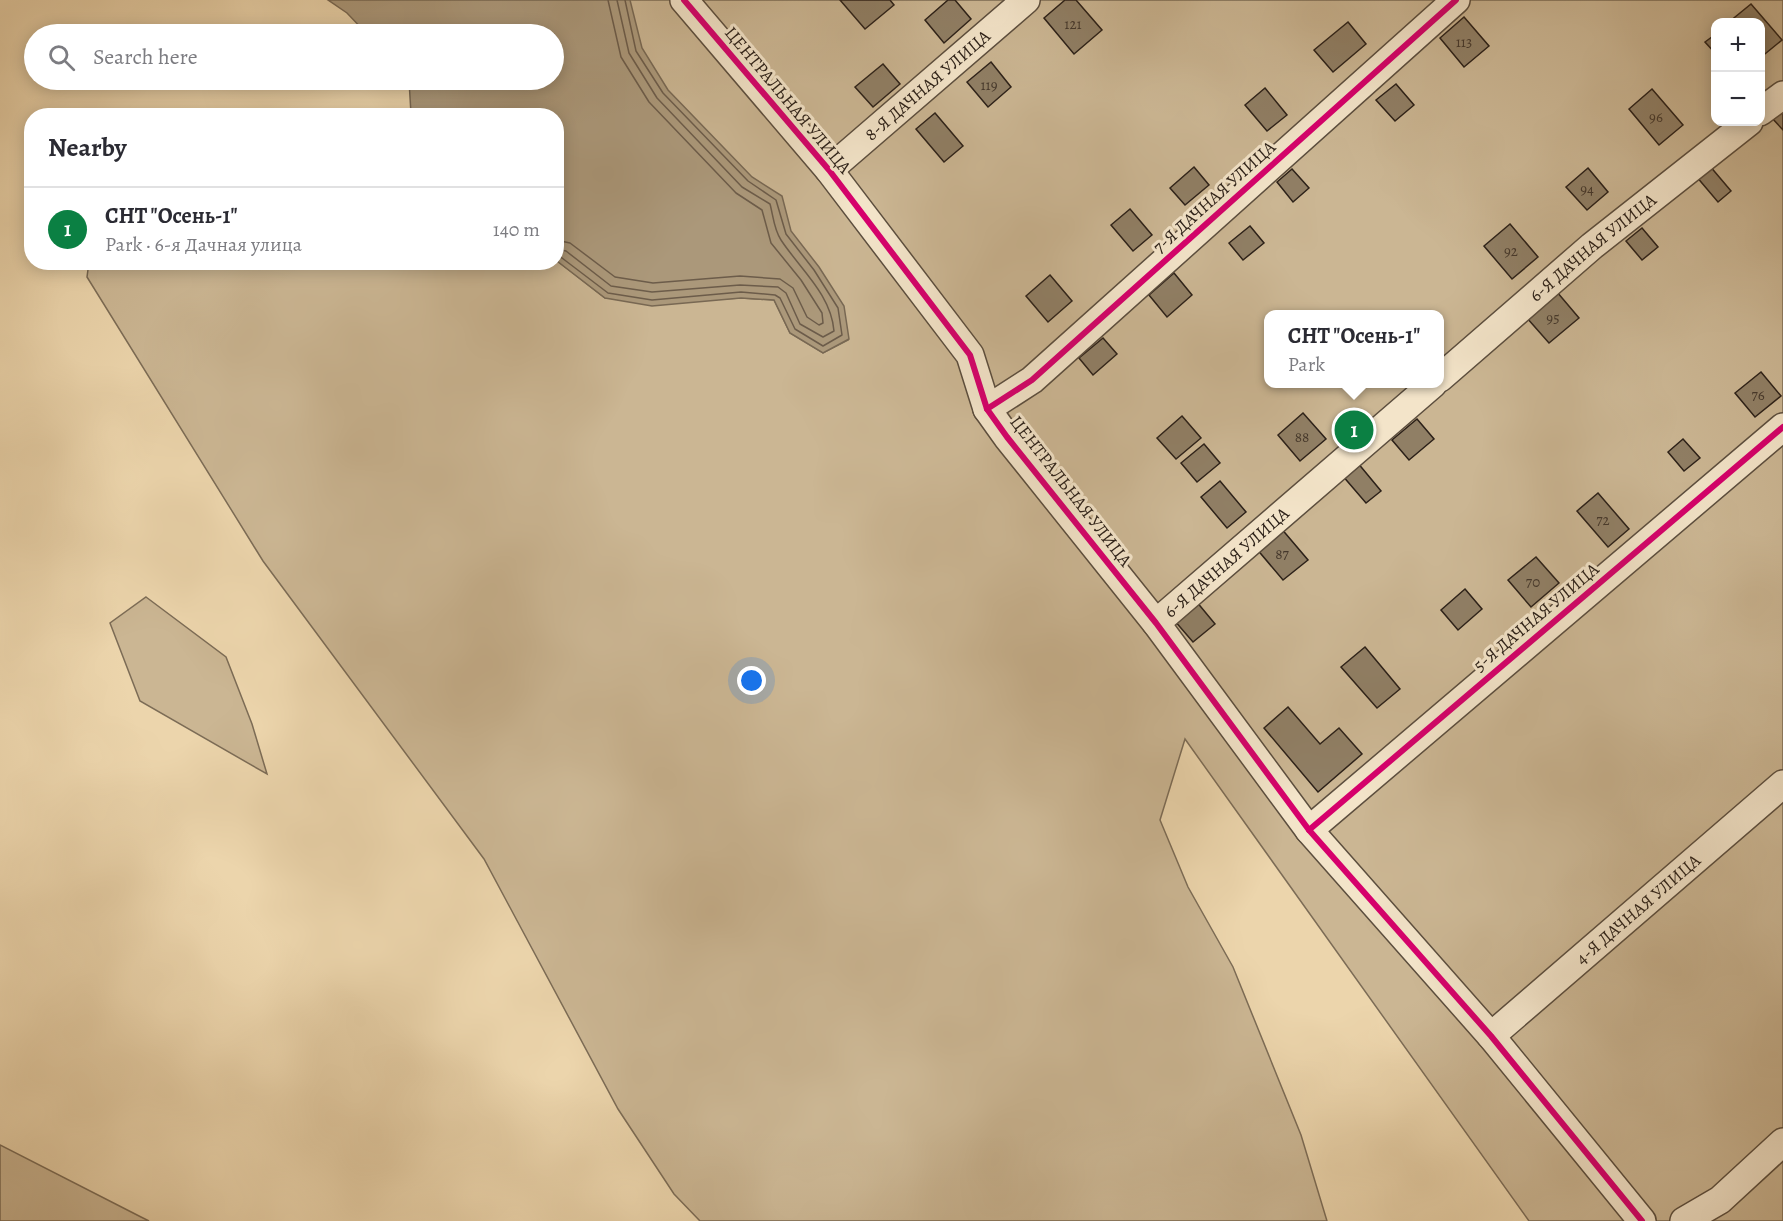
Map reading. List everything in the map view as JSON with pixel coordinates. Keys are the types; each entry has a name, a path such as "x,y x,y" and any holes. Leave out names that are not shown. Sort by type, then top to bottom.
{"street":[{"name":"ЦЕНТРАЛЬНАЯ УЛИЦА","path":"684,0 829,170 970,355 987,409 1156,623 1309,830 1491,1036 1642,1221"},
{"name":"8-Я ДАЧНАЯ УЛИЦА","path":"829,170 1026,0"},
{"name":"7-Я ДАЧНАЯ УЛИЦА","path":"987,409 1032,380 1456,0"},
{"path":"1765,109 1783,94"},
{"name":"6-Я ДАЧНАЯ УЛИЦА","path":"1444,375 1592,246 1744,126"},
{"name":"6-Я ДАЧНАЯ УЛИЦА","path":"1156,623 1428,388"},
{"name":"5-Я ДАЧНАЯ УЛИЦА","path":"1309,830 1783,428"},
{"name":"4-Я ДАЧНАЯ УЛИЦА","path":"1491,1036 1783,784"},
{"path":"1684,1221 1720,1200 1783,1142"}],"shaded area":[{"path":"562,0 1783,0 1783,1221 1529,1221 1185,739 1160,820 1188,887 1233,967 1301,1135 1327,1221 700,1221 674,1194 618,1109 484,859 263,561 87,277 88,270 564,270 564,266 605,298 774,300 790,333 823,353 848,340"},
{"path":"146,597 226,657 252,724 267,774 140,701 110,623"},
{"path":"0,1145 141,1217 149,1221 0,1221"}],"water":[{"path":"328,0 630,0 642,48 668,90 752,177 782,196 791,231 819,267 844,306 849,339 823,353 790,333 774,300 741,298 652,306 605,298 564,266 564,108 411,108 410,90 564,90 564,24 357,24 347,13"}],"building":[{"path":"840,0 890,0 894,5 865,29"},
{"path":"948,0 955,0 971,19 944,43 925,20"},
{"path":"1065,0 1076,0 1102,30 1074,54 1044,18"},
{"path":"1751,4 1763,18 1734,18"},
{"path":"1464,17 1489,46 1464,67 1440,38"},
{"path":"1765,20 1782,40 1765,54"},
{"path":"1348,22 1366,44 1333,72 1314,50"},
{"path":"1711,38 1711,49 1705,42"},
{"path":"991,62 1011,87 988,107 967,82"},
{"path":"883,64 900,84 873,107 855,87"},
{"path":"1396,84 1414,105 1395,121 1376,100"},
{"path":"1265,88 1287,115 1267,131 1245,105"},
{"path":"1652,89 1683,125 1659,145 1629,109"},
{"path":"1783,109 1783,130 1772,118"},
{"path":"935,113 963,146 944,162 916,129"},
{"path":"1709,165 1731,191 1718,202 1696,176"},
{"path":"1194,167 1209,185 1185,205 1170,188"},
{"path":"1588,168 1608,192 1587,210 1566,187"},
{"path":"1292,169 1309,188 1293,202 1277,182"},
{"path":"1130,209 1152,235 1133,251 1111,225"},
{"path":"1510,224 1538,257 1512,279 1484,246"},
{"path":"1250,226 1264,243 1243,260 1229,243"},
{"path":"1642,228 1658,247 1642,260 1626,241"},
{"path":"1174,273 1192,295 1167,317 1149,295"},
{"path":"1050,275 1072,301 1048,322 1026,296"},
{"path":"1557,292 1579,318 1549,343 1527,318"},
{"path":"1103,338 1117,354 1093,375 1079,358"},
{"path":"1761,372 1781,396 1755,417 1735,393"},
{"path":"1303,413 1326,439 1300,461 1278,435"},
{"path":"1182,416 1201,438 1176,459 1157,438"},
{"path":"1417,419 1434,439 1409,460 1392,440"},
{"path":"1683,439 1700,458 1684,471 1668,452"},
{"path":"1204,444 1220,463 1197,482 1181,463"},
{"path":"1357,462 1381,491 1366,503 1342,475"},
{"path":"1220,481 1246,512 1227,528 1201,497"},
{"path":"1598,493 1629,529 1608,547 1577,511"},
{"path":"1280,527 1308,560 1283,580 1256,548"},
{"path":"1536,557 1559,583 1531,607 1508,580"},
{"path":"1465,589 1482,609 1458,630 1441,610"},
{"path":"1196,601 1215,624 1193,642 1174,620"},
{"path":"1365,647 1400,689 1377,708 1341,667"},
{"path":"1288,707 1320,744 1339,728 1362,754 1318,792 1264,728"}],"cycle path":[{"path":"684,0 829,170 970,355 987,409 1156,623 1309,830 1491,1036 1642,1221"},
{"path":"987,409 1032,380 1456,0"},
{"path":"1309,830 1783,427"}],"place":[{"name":"СНТ \"Осень-1\"","path":"1354,430"}]}
